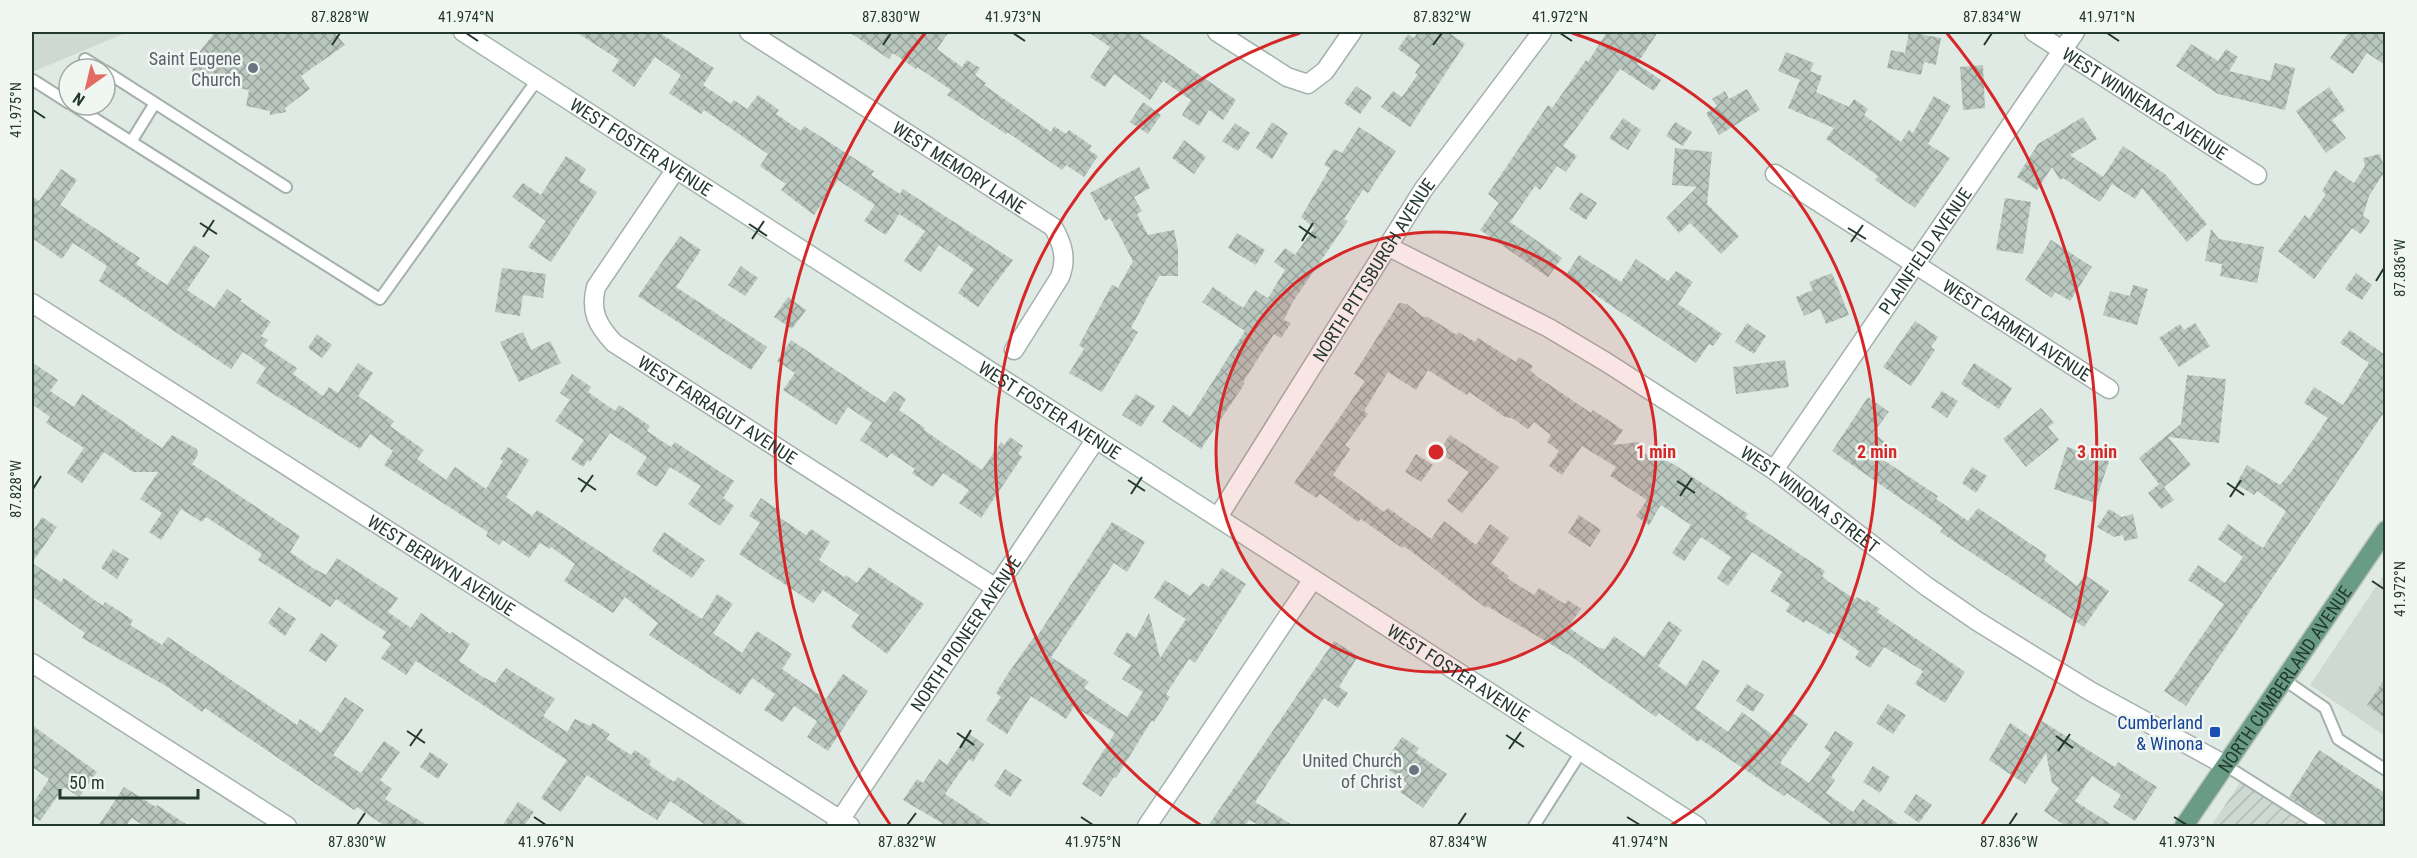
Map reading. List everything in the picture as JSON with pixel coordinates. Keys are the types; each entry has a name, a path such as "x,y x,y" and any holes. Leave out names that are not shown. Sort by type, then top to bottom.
{"main road":[{"name":"NORTH CUMBERLAND AVENUE","path":"2184,826 2385,530"}],"street":[{"name":"WEST FOSTER AVENUE","path":"463,32 1697,826"},
{"name":"WEST MEMORY LANE","path":"749,32 1053,227 1060,238 1065,265 1060,277 1014,350"},
{"path":"1217,32 1287,77 1308,84 1325,70 1352,32"},
{"name":"NORTH PITTSBURGH AVENUE","path":"1218,517 1387,246 1466,129 1542,32"},
{"name":"WEST WINNEMAC AVENUE","path":"2034,32 2257,175"},
{"name":"PLAINFIELD AVENUE","path":"1774,470 2075,32"},
{"name":"WEST FARRAGUT AVENUE","path":"676,169 596,287 592,302 594,316 602,331 614,343 996,588"},
{"name":"WEST CARMEN AVENUE","path":"1775,174 2109,389"},
{"name":"WEST WINONA STREET","path":"1387,246 1549,328 1774,470 1926,586 1977,621 2090,691 2225,765"},
{"name":"WEST BERWYN AVENUE","path":"32,303 842,824"},
{"name":"NORTH PIONEER AVENUE","path":"842,824 1096,439"},
{"path":"1147,826 1313,579"},
{"path":"32,663 287,826"}],"lane":[{"path":"117,79 286,187"},
{"path":"33,80 57,95"},
{"path":"92,117 380,299 537,80"},
{"path":"131,142 155,103"},
{"path":"2283,680 2325,708 2338,739 2385,770"},
{"path":"1534,826 1581,752"},
{"path":"2225,765 2321,826"}],"shaded area":[{"path":"32,32 128,32 68,57 57,57 57,62 32,72"},
{"path":"2385,573 2385,736 2310,685"},
{"path":"2244,777 2319,826 2211,826"}],"building":[{"name":"Saint Eugene Church","path":"215,32 334,32 345,45 301,76 310,89 285,108 286,112 270,115 270,111 246,106 249,90 190,79 197,55"},
{"path":"576,32 658,32 714,68 703,85 731,104 734,100 747,109 758,95 779,110 776,114 801,131 804,126 874,171 871,175 900,194 903,189 1013,260 978,307 958,293 974,269 939,245 921,272 904,261 925,231 899,214 886,235 864,221 875,205 838,180 814,215 781,190 786,184 760,166 768,154 704,110 701,114 669,93 681,75 655,57 634,87 612,71 619,60"},
{"path":"849,32 949,32 937,49 962,67 967,60 980,68 975,75 986,83 984,85 1051,132 1054,126 1066,134 1069,130 1092,146 1089,150 1098,156 1084,177 1066,165 1062,170 947,95 951,90 917,67 916,69 893,53 889,59"},
{"path":"1088,32 1137,32 1236,100 1223,120 1209,110 1199,126 1182,115 1191,100 1163,81 1150,100 1114,74 1105,87 1090,77 1110,47"},
{"path":"1418,32 1448,32 1465,44 1410,127 1381,107 1393,91 1402,97 1418,74 1415,73 1420,65 1398,49 1408,34 1414,38"},
{"path":"1607,32 1658,32 1637,64 1661,80 1654,91 1620,69 1563,146 1577,156 1566,172 1557,166 1540,190 1535,186 1510,222 1562,258 1548,277 1480,230 1499,203 1488,194 1548,105 1552,108 1586,60 1588,62"},
{"path":"1909,32 1941,38 1936,65 1924,62 1921,75 1887,68 1891,50 1905,53"},
{"path":"2349,32 2385,32 2385,65 2367,53 2353,74 2330,58"},
{"path":"2191,44 2218,61 2226,49 2238,57 2229,71 2270,81 2275,63 2295,68 2285,110 2218,94 2176,66"},
{"path":"1786,52 1814,63 1810,71 1822,76 1816,92 1849,107 1854,99 1868,109 1864,115 1901,142 1909,130 1913,133 1934,96 1951,106 1928,144 1950,158 1915,208 1875,180 1878,176 1826,139 1834,128 1788,108 1800,80 1778,71"},
{"path":"1983,65 1985,108 1963,110 1960,67"},
{"path":"1356,86 1372,97 1360,114 1344,103"},
{"path":"2329,87 2345,110 2332,120 2346,138 2326,153 2296,111"},
{"path":"1747,89 1760,110 1719,135 1706,113 1717,106 1712,99 1725,91 1729,99"},
{"path":"1143,102 1161,115 1148,134 1130,122"},
{"path":"2083,117 2097,139 2070,155 2103,177 2123,146 2165,174 2207,224 2187,242 2142,188 2135,199 2112,184 2100,202 2063,178 2060,180 2052,167 2037,190 2017,177 2038,144"},
{"path":"1623,118 1641,130 1628,150 1609,138"},
{"path":"1272,122 1288,133 1272,159 1256,148"},
{"path":"1675,122 1692,132 1683,146 1666,136"},
{"path":"1235,123 1250,133 1238,151 1222,141"},
{"path":"1359,127 1396,151 1368,193 1363,190 1344,219 1348,221 1292,303 1284,320 1291,323 1281,338 1274,334 1201,449 1162,422 1173,405 1190,417 1245,331 1202,302 1213,287 1243,308 1255,290 1268,298 1285,270 1274,262 1285,248 1295,255 1314,228 1301,217 1330,168 1324,165 1334,149 1342,153"},
{"path":"1184,140 1206,157 1194,174 1172,158"},
{"path":"1675,148 1712,152 1707,204 1739,236 1721,254 1690,223 1679,233 1666,218 1697,187 1672,185"},
{"path":"2380,154 2385,171 2369,196 2363,216 2370,221 2361,234 2352,228 2314,279 2278,251 2305,215 2309,219 2326,194 2322,191 2335,170 2354,183 2365,166 2363,158"},
{"path":"566,156 586,169 579,181 597,192 551,262 528,247 546,221 512,197 523,183 541,195"},
{"path":"1139,167 1150,188 1134,197 1142,211 1137,214 1148,235 1174,230 1178,249 1178,276 1159,276 1131,328 1138,332 1102,392 1069,373 1084,349 1079,345 1112,285 1118,288 1133,261 1110,218 1105,221 1090,193"},
{"path":"61,169 77,180 60,205 140,258 136,264 167,285 194,245 210,256 187,290 214,308 227,289 242,299 240,301 271,322 261,336 268,340 264,346 297,368 293,374 323,396 329,387 338,393 358,363 373,373 358,396 394,421 390,426 424,450 417,459 446,480 455,467 486,489 503,461 500,459 508,447 529,460 506,497 532,516 537,510 702,619 717,594 733,604 713,633 742,653 757,631 792,654 782,669 826,699 843,674 868,691 828,751 807,737 817,721 794,706 783,722 764,710 775,694 752,678 740,695 649,635 658,623 625,597 613,613 564,581 575,564 551,547 550,549 540,543 529,558 503,540 499,545 486,536 488,532 384,465 393,451 370,434 360,449 256,383 266,368 243,352 231,369 99,281 107,266 73,243 62,259 32,238 32,196 39,201"},
{"path":"1580,192 1597,203 1586,220 1569,209"},
{"path":"2005,198 2031,202 2023,254 1996,250"},
{"path":"2211,229 2219,239 2264,247 2257,283 2220,276 2222,264 2205,261"},
{"path":"1237,233 1265,250 1256,265 1228,248"},
{"path":"680,236 701,250 676,287 767,347 751,370 638,296"},
{"path":"2051,240 2092,267 2070,301 2055,292 2052,298 2025,280"},
{"path":"1579,255 1621,282 1636,259 1668,281 1676,271 1693,282 1678,304 1722,334 1713,346 1709,344 1696,363 1566,275"},
{"path":"741,266 758,278 745,296 728,285"},
{"path":"502,268 546,274 543,298 523,295 520,316 495,312"},
{"path":"1832,273 1849,315 1826,324 1820,309 1804,316 1796,297 1813,290 1809,282"},
{"path":"2356,273 2372,285 2362,300 2345,289"},
{"path":"2133,285 2148,289 2137,325 2103,315 2110,291 2130,296"},
{"path":"788,297 806,310 792,329 774,317"},
{"path":"1399,303 1407,304 1423,317 1428,317 1457,335 1458,332 1475,342 1478,338 1516,362 1519,357 1533,366 1530,370 1538,377 1591,413 1593,410 1623,430 1613,445 1638,442 1643,446 1646,455 1654,455 1675,465 1748,514 1745,518 1825,571 1822,576 1829,582 1855,599 1857,597 1865,602 1866,600 1880,609 1877,612 1965,672 1945,703 1915,684 1923,671 1884,647 1870,668 1855,658 1859,651 1831,632 1830,635 1806,620 1804,623 1786,611 1790,604 1770,591 1782,572 1752,552 1728,586 1717,578 1731,557 1701,537 1684,561 1672,553 1691,525 1661,505 1649,525 1636,516 1647,500 1610,476 1616,467 1582,446 1562,475 1549,466 1559,451 1547,442 1551,435 1534,422 1528,429 1512,418 1505,417 1469,392 1467,395 1428,370 1416,390 1388,372 1364,411 1368,414 1345,445 1350,449 1333,475 1384,512 1388,508 1431,539 1444,521 1476,545 1490,524 1509,538 1491,563 1509,576 1507,578 1534,595 1539,588 1565,604 1568,600 1581,609 1568,627 1597,647 1605,649 1614,636 1644,657 1669,621 1682,630 1658,666 1686,686 1703,660 1720,671 1695,708 1728,732 1742,712 1774,736 1791,712 1808,724 1780,763 1809,783 1831,753 1824,748 1835,731 1854,743 1831,777 1835,780 1826,793 1853,812 1863,799 1901,826 1834,826 1787,793 1784,796 1700,739 1698,742 1659,713 1656,717 1572,657 1487,606 1486,608 1404,546 1402,548 1361,519 1358,522 1320,494 1317,498 1294,483 1365,381 1354,374"},
{"path":"1915,321 1938,337 1931,347 1935,350 1911,386 1883,367"},
{"path":"1747,323 1766,336 1754,354 1735,342"},
{"path":"2195,323 2210,346 2179,367 2159,338 2180,324 2184,330"},
{"path":"2350,330 2385,355 2385,411 2186,706 2164,691 2224,604 2188,580 2198,565 2225,583 2243,557 2218,539 2228,524 2263,548 2286,511 2257,491 2254,495 2236,484 2247,465 2280,485 2291,472 2328,418 2304,403 2314,387 2343,405 2369,363 2340,343"},
{"path":"523,332 531,350 550,341 561,363 519,382 500,342"},
{"path":"317,334 332,345 322,358 308,348"},
{"path":"791,340 885,403 894,391 906,399 899,410 982,470 1001,442 1004,445 1010,437 1023,446 1018,454 1022,457 981,518 959,503 969,490 943,473 933,487 912,473 915,469 891,453 887,458 860,440 872,423 848,407 836,425 783,390 795,373 777,361"},
{"path":"1785,360 1789,387 1736,394 1733,367"},
{"path":"32,362 58,380 50,391 74,407 82,394 162,448 172,435 197,449 198,455 192,464 300,536 290,552 313,568 326,575 337,558 398,598 388,612 411,628 421,613 450,634 452,632 470,644 459,661 483,677 495,683 506,668 555,699 543,716 567,732 575,719 590,726 593,723 610,734 606,739 631,755 635,750 651,761 649,765 674,782 678,777 749,826 707,826 670,801 657,820 587,775 561,812 541,798 567,760 416,661 406,675 381,658 391,644 382,638 386,632 336,599 330,607 258,560 262,554 206,517 202,522 181,509 161,540 149,532 162,513 140,499 158,472 133,472 104,452 82,483 67,473 84,448 46,423 50,417 32,404"},
{"path":"1974,363 2012,388 1999,409 1961,384"},
{"path":"572,374 591,387 588,392 615,411 619,405 650,426 647,431 671,447 675,442 734,481 723,498 734,506 720,526 688,504 701,486 670,467 657,487 636,474 647,457 610,433 590,462 588,460 583,467 571,459 584,440 555,421 570,400 560,393"},
{"path":"2187,375 2226,379 2219,443 2168,437 2191,465 2164,487 2174,500 2161,509 2148,493 2159,484 2139,458 2181,424"},
{"path":"1942,391 1958,401 1947,418 1931,407"},
{"path":"1136,394 1155,406 1141,427 1122,415"},
{"path":"1868,397 1889,412 1873,433 1891,446 1882,459 1938,496 1936,499 1968,521 1978,508 2047,555 2044,560 2077,586 2085,575 2109,591 2084,627 1940,532 1943,528 1832,451"},
{"path":"2041,408 2054,423 2048,427 2059,440 2026,467 2003,439"},
{"path":"1450,435 1499,467 1462,513 1447,501 1469,472 1438,452"},
{"path":"2067,447 2109,461 2095,503 2054,489"},
{"path":"1416,454 1433,465 1421,482 1405,472"},
{"path":"1972,467 1987,476 1976,493 1962,483"},
{"path":"761,498 780,511 777,516 806,535 811,529 830,542 819,560 844,577 846,575 857,583 869,567 924,604 887,654 851,627 859,615 823,590 813,603 739,554 760,523 749,516"},
{"path":"2109,509 2122,517 2133,514 2138,538 2125,541 2122,535 2114,537 2097,527"},
{"path":"1579,515 1601,530 1590,547 1568,533"},
{"path":"42,517 57,527 32,563 32,532"},
{"path":"1112,522 1145,542 1127,572 1114,563 1051,657 1089,682 1084,688 1127,717 1143,692 1122,679 1131,665 1113,654 1127,632 1136,638 1149,613 1160,658 1186,619 1154,598 1165,580 1190,596 1202,583 1209,587 1222,568 1246,584 1195,663 1189,659 1166,694 1170,697 1101,797 1082,784 1115,733 1074,706 1066,719 1031,696 1007,734 986,720 1001,697 996,693 1009,672 1034,637 1036,638"},
{"path":"664,532 705,560 692,578 652,551"},
{"path":"113,549 129,559 117,579 101,568"},
{"path":"32,563 61,582 64,578 103,606 105,602 133,620 130,625 162,645 168,637 297,725 300,719 321,733 345,697 364,710 333,755 361,773 384,741 400,752 380,780 392,789 385,799 428,826 385,826 357,807 354,810 205,708 202,712 166,686 82,638 85,633 32,596"},
{"path":"279,607 296,619 285,636 268,623"},
{"path":"321,633 338,645 326,662 309,651"},
{"path":"1334,641 1358,656 1339,687 1348,693 1338,708 1324,698 1255,802 1294,826 1261,826 1249,820 1245,826 1208,826"},
{"path":"2385,678 2385,718 2367,705"},
{"path":"1747,684 1764,695 1753,712 1736,701"},
{"path":"1888,704 1906,715 1893,734 1876,723"},
{"path":"2042,721 2115,767 2118,762 2157,787 2135,821 2113,807 2121,795 2092,776 2075,801 2114,826 2071,826 2061,823 2044,811 2059,788 2052,783 2046,753 2025,784 1989,760 2010,723 2031,737"},
{"path":"32,725 97,772 79,797 64,787 40,821 32,815 32,805 49,779 32,767"},
{"path":"968,733 984,744 973,762 969,759 945,794 993,826 947,826 903,800 917,779 923,783 939,759 947,765"},
{"name":"United Church of Christ","path":"1402,737 1419,748 1416,753 1447,774 1423,808 1400,792 1407,783 1382,765"},
{"path":"2319,750 2385,793 2385,826 2330,826 2325,820 2289,797"},
{"path":"430,752 448,764 438,779 420,767"},
{"path":"1873,766 1890,777 1880,793 1863,782"},
{"path":"1005,769 1022,780 1010,797 994,786"},
{"path":"124,787 189,826 144,826 132,818 126,826 98,826"},
{"path":"1916,794 1932,805 1919,823 1904,812"},
{"path":"518,802 534,812 524,826 502,826"}],"place":[{"name":"Saint Eugene Church","path":"253,68"},
{"name":"Cumberland & Winona","path":"2215,732"},
{"name":"United Church of Christ","path":"1414,770"}]}
